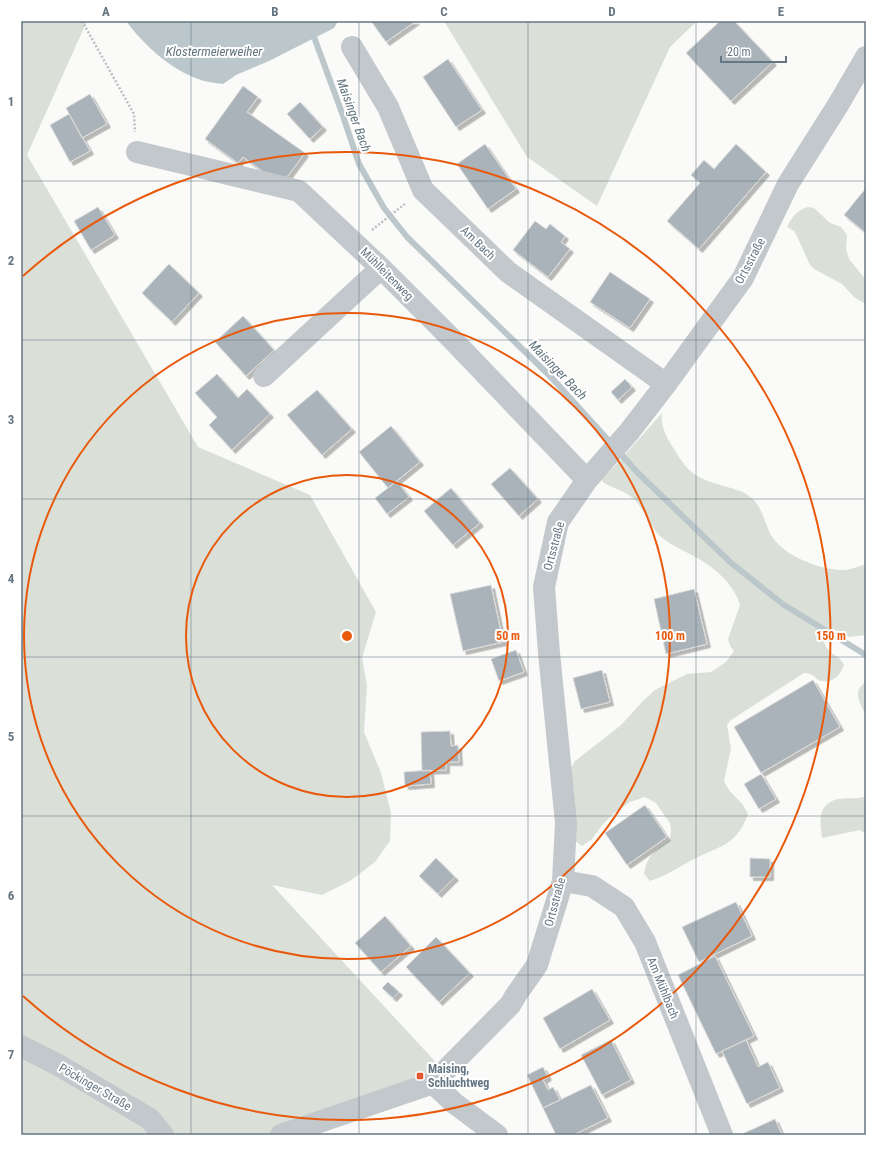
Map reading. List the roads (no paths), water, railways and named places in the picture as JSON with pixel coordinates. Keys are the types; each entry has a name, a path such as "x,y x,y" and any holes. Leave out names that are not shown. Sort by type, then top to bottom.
{"street":[{"name":"Am Bach","path":"352,47 388,107 423,190 508,272 666,384"},
{"name":"Ortsstraße","path":"432,1083 510,1006 516,994 537,965 563,881 566,823 549,654 544,587 558,522 587,480 629,432 666,384 743,278 788,184 838,105 866,57"},
{"name":"Mühlleitenweg","path":"137,152 299,191 356,243 450,337 587,480"},
{"path":"264,376 381,268"},
{"name":"Am Mühlbach","path":"563,881 592,886 624,907 645,942 722,1135"},
{"name":"Pöckinger Straße","path":"21,1046 60,1066 150,1119 163,1135"},
{"path":"281,1135 432,1083 454,1103 497,1135"}],"water":[{"name":"Klostermeierweiher","path":"126,21 338,21 334,28 269,61 236,75 223,84 201,80 177,69 149,47"}],"waterway":[{"name":"Maisinger Bach","path":"314,37 359,164 384,208 407,237 551,377 638,473 730,562 784,605 866,655"}],"place":[{"name":"Maising, Schluchtweg","path":"420,1076"}]}
